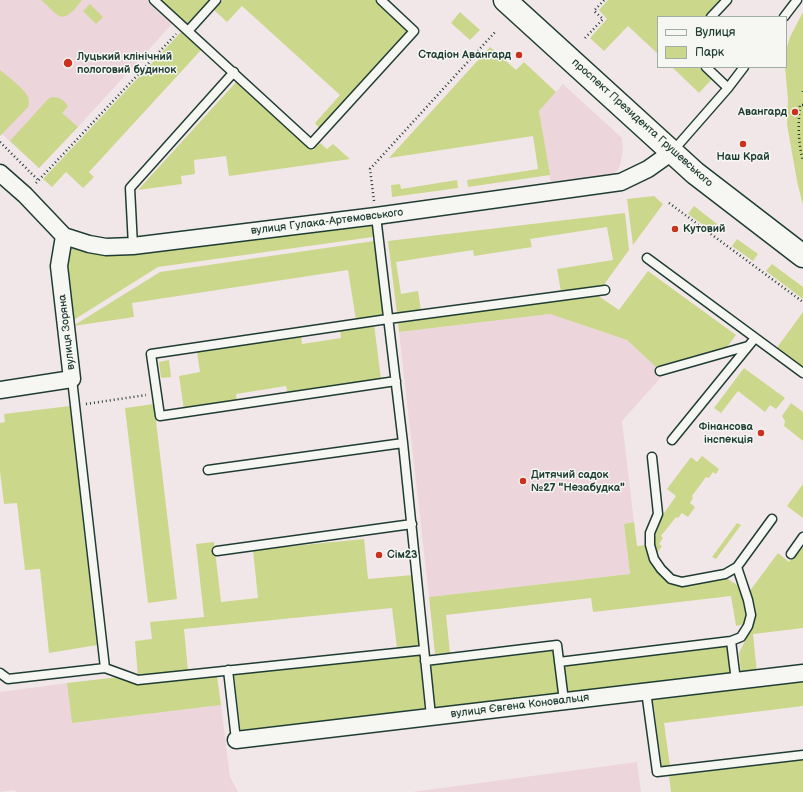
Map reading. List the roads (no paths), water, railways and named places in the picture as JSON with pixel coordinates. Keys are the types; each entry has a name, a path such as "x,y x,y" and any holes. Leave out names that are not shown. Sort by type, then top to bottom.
{"street":[{"name":"проспект Президента Грушевського","path":"505,0 695,173 803,256"},
{"name":"вулиця Гулака-Артемовського","path":"0,173 25,195 64,236 89,244 106,247 133,246 376,216 621,182 648,169 672,152"},
{"name":"вулиця Зоряна","path":"0,390 72,379 59,266 64,236"},
{"name":"вулиця Євгена Коновальця","path":"236,740 803,673"}],"lane":[{"path":"154,0 311,144 414,30 381,0"},
{"path":"185,28 216,0"},
{"path":"712,16 727,0"},
{"path":"785,16 797,0"},
{"path":"707,68 728,88"},
{"path":"672,152 728,88 743,68"},
{"path":"133,246 130,188 234,72"},
{"path":"376,216 404,443 431,716"},
{"path":"647,258 803,374"},
{"path":"396,381 160,416 151,354 388,319 605,290"},
{"path":"672,440 755,338"},
{"path":"660,371 748,346"},
{"path":"72,379 105,668"},
{"path":"208,470 404,443"},
{"path":"652,458 658,514 650,533 650,545 654,559 660,569 671,579 682,582 725,574 737,568 772,519"},
{"path":"217,551 412,524"},
{"path":"791,554 803,537"},
{"path":"559,662 731,641 741,637 748,626 750,615 748,600 737,568"},
{"path":"731,641 736,681"},
{"path":"425,661 557,646 564,701"},
{"path":"0,673 8,679 105,668 138,680 424,650"},
{"path":"228,670 236,740"},
{"path":"646,691 657,772 803,755"}],"place":[{"name":"Стадіон Авангард","path":"519,55"},
{"name":"Луцький клінічний пологовий будинок","path":"68,63"},
{"name":"Авангард","path":"795,112"},
{"name":"Наш Край","path":"743,144"},
{"name":"Кутовий","path":"675,229"},
{"name":"Фінансова інспекція","path":"761,433"},
{"name":"Дитячий садок №27 \"Незабудка\"","path":"523,481"},
{"name":"Сім23","path":"379,555"}]}
